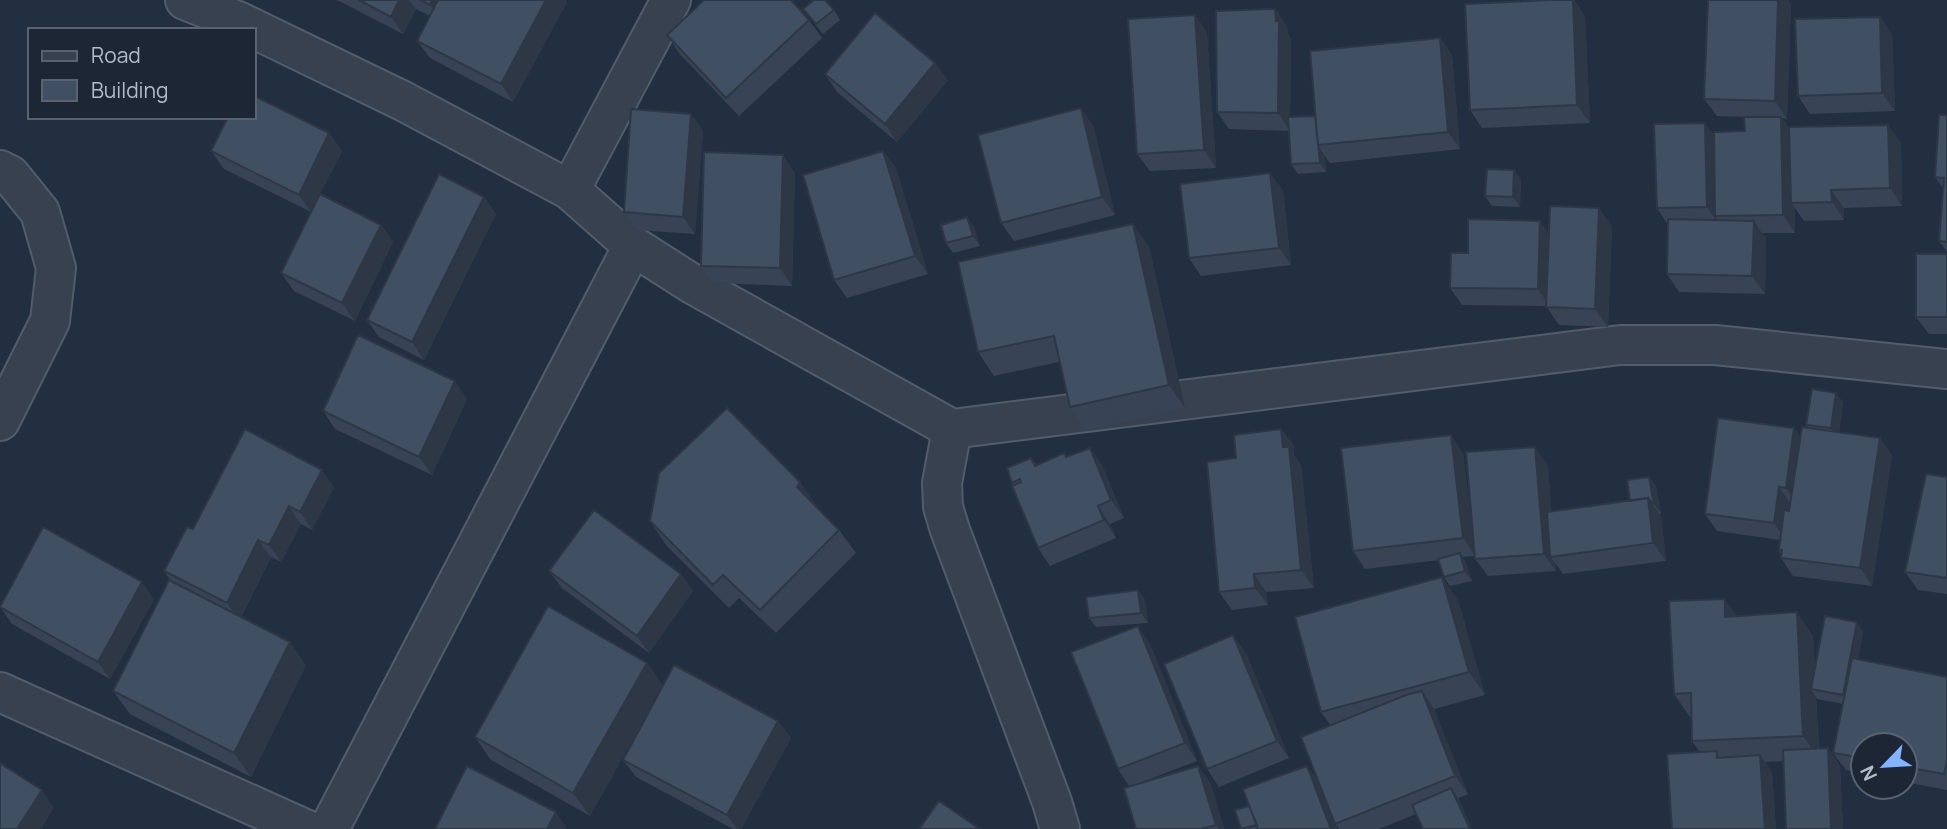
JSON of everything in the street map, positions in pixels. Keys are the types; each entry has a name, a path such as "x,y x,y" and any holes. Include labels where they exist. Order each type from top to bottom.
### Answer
{"street":[{"path":"185,0 252,28"},
{"path":"570,190 671,0"},
{"path":"256,30 403,101 570,190 633,246 694,285 952,429 1620,345 1715,345 1947,369"},
{"path":"0,170 10,176 40,212 57,268 50,321 0,421"},
{"path":"329,829 633,246"},
{"path":"952,429 942,483 943,507 1052,802 1059,829"},
{"path":"0,692 304,829"}],"building":[{"path":"359,0 399,0 391,17"},
{"path":"438,0 546,0 501,84 417,41"},
{"path":"704,0 791,0 809,20 726,98 667,35"},
{"path":"814,0 825,0 834,10 816,24 803,9"},
{"path":"1573,0 1577,105 1470,110 1465,4"},
{"path":"1708,0 1778,0 1775,101 1704,99"},
{"path":"1275,9 1276,21 1279,21 1278,113 1217,112 1216,11"},
{"path":"875,13 935,63 885,124 825,74"},
{"path":"1195,15 1204,150 1137,154 1128,19"},
{"path":"1880,17 1882,93 1798,96 1795,19"},
{"path":"1440,38 1448,132 1318,145 1310,51"},
{"path":"256,97 329,133 299,195 211,151 227,119 256,119"},
{"path":"1081,108 1102,197 1001,223 978,135"},
{"path":"631,109 691,114 683,217 624,212"},
{"path":"1939,115 1947,115 1947,242 1939,241 1944,178 1935,177"},
{"path":"1315,116 1320,163 1291,164 1288,117"},
{"path":"1744,117 1781,117 1783,215 1715,216 1714,132 1745,131"},
{"path":"1705,123 1707,207 1657,208 1654,124"},
{"path":"1888,125 1890,188 1831,190 1832,202 1791,203 1789,127"},
{"path":"883,151 915,256 834,280 803,175"},
{"path":"704,152 783,155 780,268 701,266"},
{"path":"1487,169 1514,170 1513,197 1485,196"},
{"path":"1270,173 1279,248 1189,258 1180,184"},
{"path":"439,174 484,197 412,342 367,320"},
{"path":"320,194 381,225 342,303 281,273"},
{"path":"1550,206 1599,208 1595,309 1546,307"},
{"path":"967,217 973,236 946,243 941,225"},
{"path":"1468,219 1540,221 1538,289 1450,288 1451,253 1468,253"},
{"path":"1668,219 1754,221 1752,276 1667,274"},
{"path":"1133,224 1169,385 1070,407 1054,336 978,352 958,262"},
{"path":"1916,254 1947,254 1947,317 1916,317"},
{"path":"358,335 455,381 419,457 323,411"},
{"path":"1812,389 1836,393 1831,428 1806,425"},
{"path":"727,408 800,482 797,487 839,530 760,610 723,575 713,585 650,521 659,473"},
{"path":"1718,418 1794,428 1786,488 1779,487 1774,523 1705,514"},
{"path":"1802,427 1880,438 1860,568 1781,558 1782,550 1779,550 1784,510 1789,511"},
{"path":"245,429 322,470 300,512 289,506 269,545 258,540 227,603 164,571 187,527 193,529"},
{"path":"1281,429 1283,447 1289,447 1301,570 1254,574 1255,588 1219,592 1207,462 1236,458 1234,435"},
{"path":"1451,435 1463,538 1353,551 1341,448"},
{"path":"1535,447 1544,554 1475,559 1466,452"},
{"path":"1090,448 1111,500 1098,506 1104,520 1038,548 1012,486 1021,482 1020,479 1012,483 1007,468 1031,458 1035,466 1064,453 1066,457"},
{"path":"1926,474 1947,477 1947,578 1905,572"},
{"path":"1649,477 1654,504 1648,498 1630,501 1627,480"},
{"path":"1648,498 1653,543 1550,557 1547,512"},
{"path":"594,510 681,574 637,636 549,571"},
{"path":"43,527 142,582 98,662 0,607"},
{"path":"1460,553 1465,571 1444,577 1438,559"},
{"path":"1442,577 1469,672 1321,712 1295,617"},
{"path":"169,580 290,642 234,753 113,691"},
{"path":"1138,590 1141,613 1089,618 1086,597"},
{"path":"1725,599 1725,617 1797,612 1803,736 1692,741 1691,693 1674,694 1669,601"},
{"path":"548,606 647,663 573,793 475,737"},
{"path":"1825,616 1857,622 1843,695 1811,689"},
{"path":"1138,626 1185,743 1118,769 1071,652"},
{"path":"1233,635 1277,741 1207,769 1164,664"},
{"path":"1852,658 1947,677 1947,761 1944,774 1919,770 1919,731 1849,731 1849,756 1833,753"},
{"path":"674,665 778,721 727,815 623,760"},
{"path":"1422,691 1455,776 1335,824 1301,737"},
{"path":"1828,748 1831,829 1786,829 1783,750"},
{"path":"1717,751 1717,758 1760,755 1765,829 1672,829 1667,754"},
{"path":"0,763 42,790 17,829 0,829"},
{"path":"467,766 556,812 547,829 435,829"},
{"path":"1198,766 1216,825 1201,829 1136,829 1124,788"},
{"path":"1307,766 1331,829 1258,829 1243,789"},
{"path":"1451,788 1470,829 1423,829 1412,805"},
{"path":"939,801 980,829 919,829"},
{"path":"1249,806 1257,825 1241,829 1235,810"}]}
